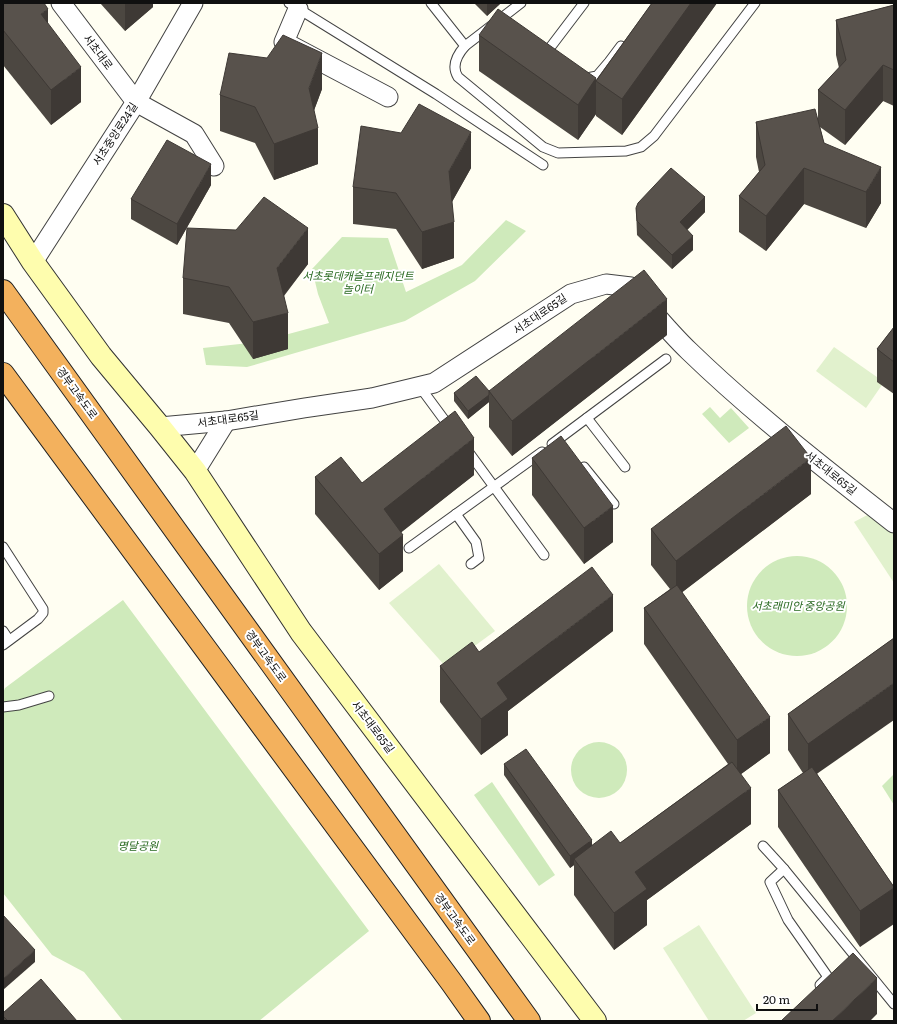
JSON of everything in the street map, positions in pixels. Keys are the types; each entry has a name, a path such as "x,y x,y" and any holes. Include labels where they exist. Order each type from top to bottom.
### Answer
{"highway":[{"name":"경부고속도로","path":"3,291 529,1021"},
{"path":"3,374 479,1021"}],"street":[{"name":"서초대로","path":"61,3 136,102"},
{"name":"서초중앙로24길","path":"33,262 136,102 192,3"},
{"path":"294,6 284,42 388,97"},
{"path":"136,102 194,134 214,166"},
{"name":"서초대로65길","path":"3,215 33,262 101,356 195,471 302,632 595,1021"},
{"name":"서초대로65길","path":"160,427 226,421 372,398 434,383 571,294 606,284 631,288 687,349 730,389 824,468 894,523"},
{"path":"195,471 226,421"}],"lane":[{"path":"431,3 465,46"},
{"path":"521,3 500,23 465,46 459,52 456,61 456,74 543,147 558,153 626,151 641,147 654,136 755,3"},
{"path":"546,53 584,3"},
{"path":"294,6 436,94 543,165"},
{"path":"573,69 586,78 596,76 609,62 626,39"},
{"path":"410,548 456,514 562,441 587,418 666,359"},
{"path":"420,387 544,555"},
{"path":"587,418 625,467"},
{"path":"579,462 614,504"},
{"path":"456,514 476,542 479,558 471,564"},
{"path":"3,547 43,609 43,612 38,619 6,642 3,631"},
{"path":"3,706 19,705 49,696"},
{"path":"763,846 784,869 894,1004"},
{"path":"784,869 770,882 788,920 828,977 810,993"}],"green space":[{"name":"서초롯데캐슬프레지던트 놀이터","path":"506,220 526,231 475,281 405,321 247,367 206,365 203,348 259,342 329,323 318,294 312,269 342,237 388,238 406,292 462,265"},
{"path":"834,347 884,382 866,408 816,371"},
{"path":"710,407 720,418 731,408 749,428 729,443 702,414"},
{"path":"871,513 894,530 894,583 854,522"},
{"name":"서초래미안 중앙공원","path":"797,556 816,560 832,571 843,587 847,606 843,625 832,641 816,652 797,656 778,652 762,641 751,625 747,606 751,587 762,571 778,560"},
{"path":"439,564 495,631 446,667 389,603"},
{"name":"명달공원","path":"123,600 369,931 259,1021 123,1021 84,972 52,955 3,893 3,693 5,688"},
{"path":"599,742 614,747 622,755 627,770 622,785 614,793 599,798 584,793 576,785 571,770 576,755 584,747"},
{"path":"894,774 894,805 882,786"},
{"path":"492,782 555,875 539,886 474,795"},
{"path":"699,925 756,1013 743,1021 709,1021 663,948"}],"building":[{"path":"3,3 44,3 48,9 41,14 81,67 51,90 3,30"},
{"path":"652,3 691,3 622,99 596,81"},
{"path":"894,5 894,70 883,65 845,110 818,90 846,60 836,20"},
{"path":"498,9 596,78 578,105 479,35"},
{"path":"283,35 322,53 309,88 318,128 274,144 255,107 220,95 229,53 267,58"},
{"path":"419,104 471,132 449,171 454,222 422,232 396,193 353,187 361,126 401,133"},
{"path":"815,109 824,143 881,167 866,192 804,168 766,216 739,196 765,165 756,122"},
{"path":"167,140 211,164 177,224 131,199"},
{"path":"671,168 705,197 680,222 693,236 672,255 637,221 636,208 638,203"},
{"path":"264,197 308,228 277,268 288,313 253,322 229,287 183,278 187,228 236,230"},
{"path":"644,270 667,299 512,421 489,391"},
{"path":"894,327 894,362 877,349"},
{"path":"476,376 489,391 489,395 468,411 454,393"},
{"path":"455,411 474,438 384,509 403,535 379,554 315,477 341,457 362,483"},
{"path":"786,426 811,458 676,561 651,529"},
{"path":"561,436 613,506 584,528 532,458"},
{"path":"592,567 613,595 497,683 508,699 481,719 440,666 472,642 479,652"},
{"path":"677,585 770,717 737,740 644,608"},
{"path":"894,638 894,683 808,744 788,714"},
{"path":"526,749 592,840 570,856 504,764"},
{"path":"732,762 751,788 635,872 647,889 614,913 574,859 611,831 620,843"},
{"path":"812,767 894,887 860,911 778,790"},
{"path":"3,915 35,950 3,979"},
{"path":"853,953 877,978 832,1021 781,1021"},
{"path":"41,979 77,1021 8,1021 3,1016 3,1013"}]}
